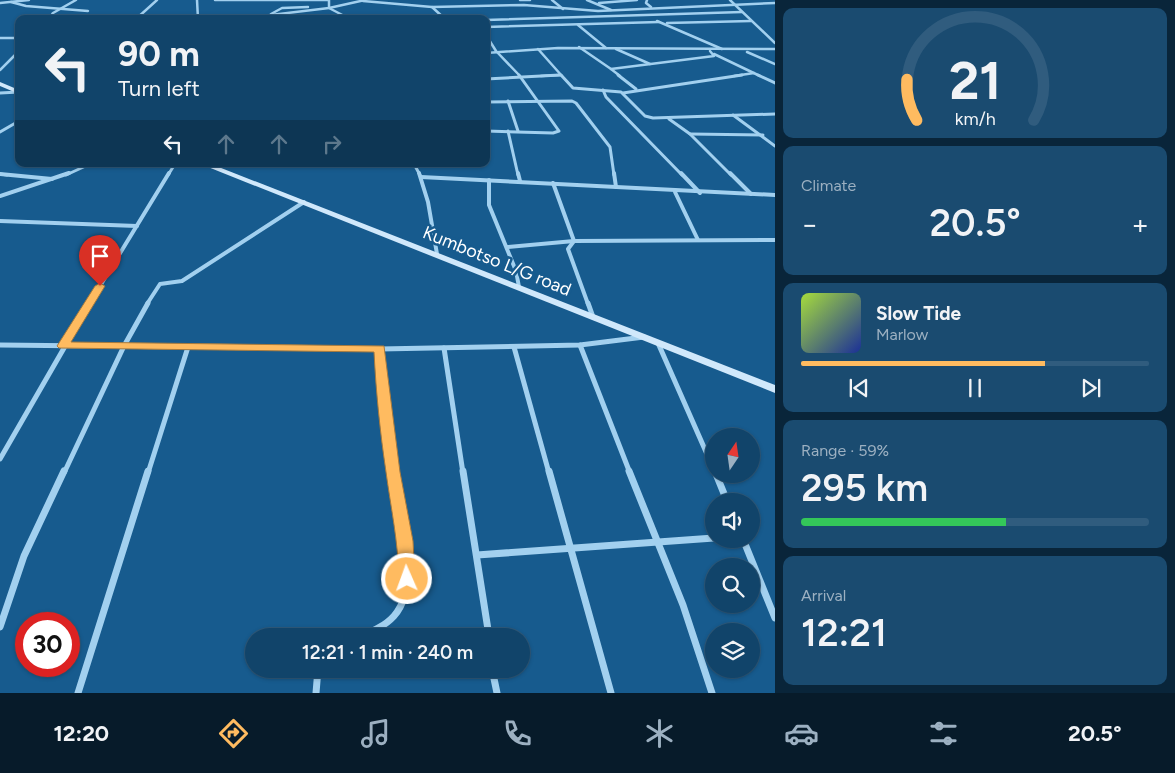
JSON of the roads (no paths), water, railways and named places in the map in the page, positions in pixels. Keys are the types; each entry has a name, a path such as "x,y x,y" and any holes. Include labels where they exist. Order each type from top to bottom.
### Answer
{"main road":[{"path":"0,85 15,91"},
{"name":"Kumbotso L/G road","path":"213,167 775,389"}],"street":[{"path":"1,4 29,0"},
{"path":"53,15 60,8 76,0"},
{"path":"140,15 157,0"},
{"path":"197,0 198,15"},
{"path":"215,0 329,0 329,8"},
{"path":"310,0 313,8"},
{"path":"267,15 282,8 329,8 368,0"},
{"path":"520,0 530,0"},
{"path":"520,0 524,5"},
{"path":"552,0 563,9"},
{"path":"587,0 599,3 611,10"},
{"path":"599,3 637,0"},
{"path":"648,0 646,3 652,8"},
{"path":"730,0 775,43"},
{"path":"363,1 432,7 524,5 563,9 611,10 775,3"},
{"path":"11,2 26,6 88,10"},
{"path":"432,7 440,15"},
{"path":"271,15 313,8"},
{"path":"329,8 342,15"},
{"path":"630,9 725,50"},
{"path":"490,20 742,12"},
{"path":"664,24 751,21"},
{"path":"490,27 659,22"},
{"path":"578,24 606,48"},
{"path":"0,38 15,38"},
{"path":"490,131 553,133 559,131 521,77 496,51 491,43"},
{"path":"578,47 636,89"},
{"path":"490,52 578,47 744,51 775,49"},
{"path":"614,48 650,64"},
{"path":"538,49 573,88 623,93 636,89 695,84 754,73"},
{"path":"710,50 714,54 775,83"},
{"path":"744,51 775,64"},
{"path":"611,70 707,58 714,54"},
{"path":"0,70 15,55"},
{"path":"490,79 560,75"},
{"path":"603,90 606,97 701,193"},
{"path":"0,93 15,92"},
{"path":"623,93 645,116 668,119 775,114"},
{"path":"490,102 572,100 610,148 616,187"},
{"path":"508,101 518,131"},
{"path":"733,115 763,135 775,146"},
{"path":"668,119 690,134 751,195"},
{"path":"0,132 15,123"},
{"path":"508,130 520,181"},
{"path":"690,134 763,135"},
{"path":"0,196 56,179 83,167"},
{"path":"0,459 63,346 173,167"},
{"path":"416,167 421,177 428,202 437,254"},
{"path":"0,174 56,179"},
{"path":"421,177 520,181 675,192 775,195"},
{"path":"489,180 489,205 516,271 519,287"},
{"path":"553,183 574,241"},
{"path":"675,192 698,240"},
{"path":"0,627 24,556 124,346 155,289 160,284 182,282 304,202"},
{"path":"0,221 138,226"},
{"path":"507,247 574,241 775,240"},
{"path":"574,241 568,249 593,317"},
{"path":"0,345 380,349 580,345 645,337"},
{"path":"658,342 705,449"},
{"path":"580,345 600,400 658,541 712,693"},
{"path":"78,693 188,347"},
{"path":"514,347 611,693"},
{"path":"444,348 488,628"},
{"path":"379,628 393,617 401,604 407,579 406,541 393,472 383,396 380,349"},
{"path":"476,555 705,538"},
{"path":"747,548 775,618"},
{"path":"316,693 317,678"},
{"path":"494,678 497,693"}]}
